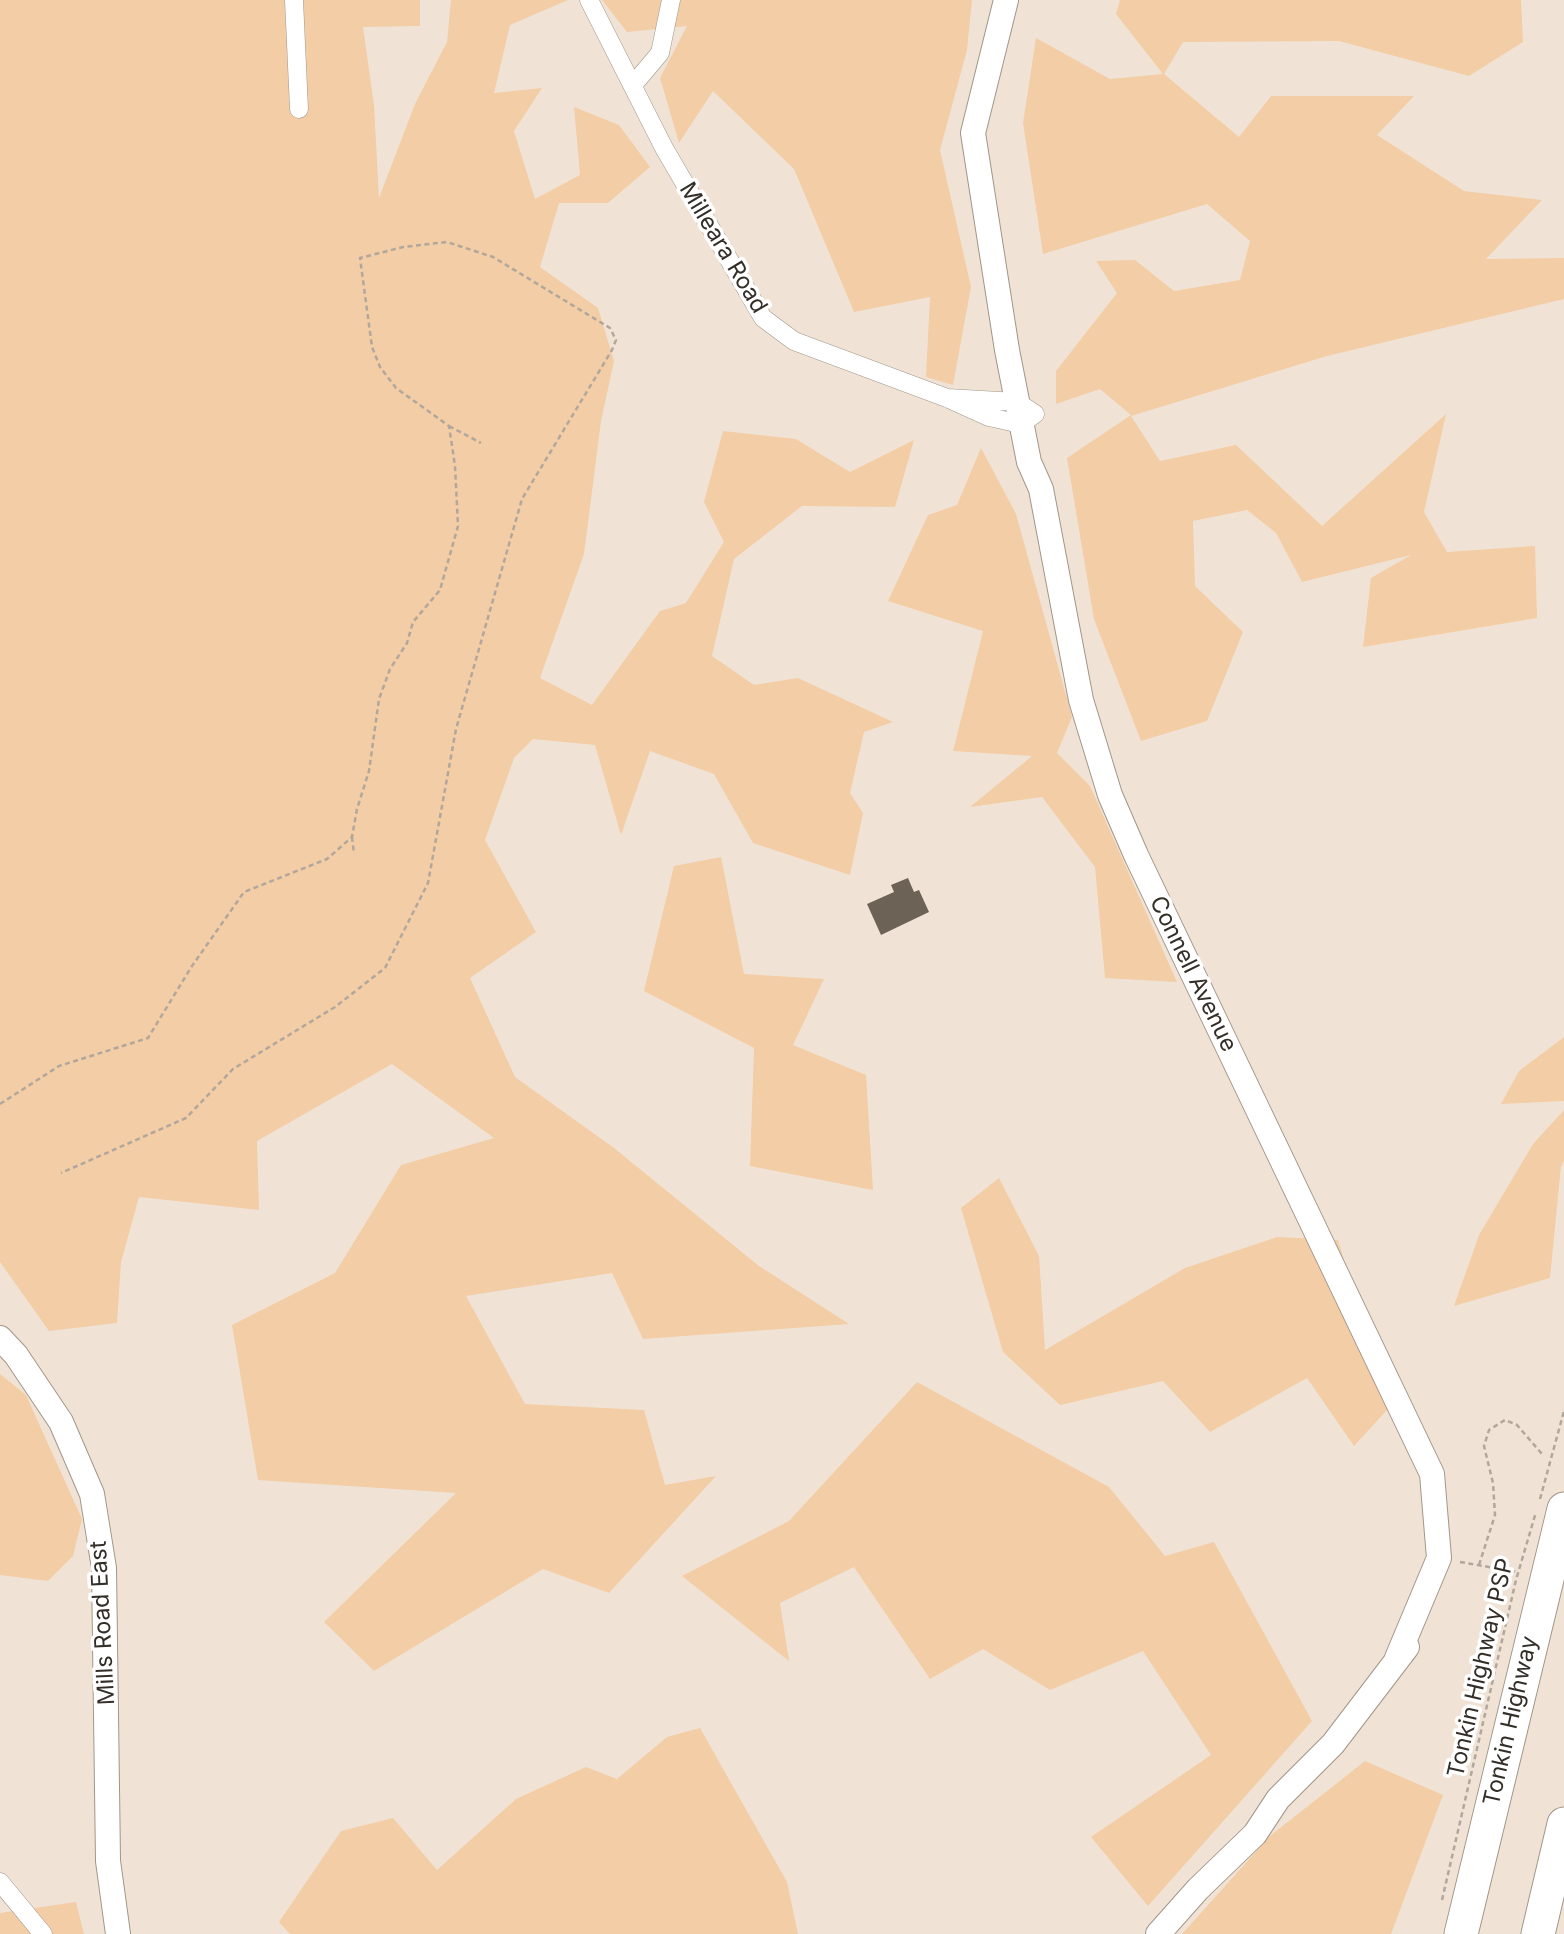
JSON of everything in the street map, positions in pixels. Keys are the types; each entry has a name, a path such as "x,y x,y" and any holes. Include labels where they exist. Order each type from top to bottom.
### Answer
{"highway":[{"name":"Tonkin Highway","path":"1461,1934 1564,1509"},
{"path":"1538,1934 1564,1824"}],"street":[{"path":"294,0 299,109"},
{"name":"Milleara Road","path":"589,0 664,148 764,318 794,341 947,398 989,417 1024,413"},
{"path":"633,85 660,53 671,0"},
{"name":"Connell Avenue","path":"1006,0 973,133 992,262 1001,302 1021,351 1024,413 1045,459 1041,489 1081,700 1110,795 1432,1474 1435,1569"},
{"name":"Mills Road East","path":"0,1338 16,1355 61,1422 92,1494 104,1568 108,1861 118,1934"},
{"path":"1158,1934 1198,1889 1237,1836 1333,1744 1376,1691 1397,1658 1406,1630 1435,1569"},
{"path":"0,1882 43,1934"}],"path":[{"path":"61,1173 186,1118 233,1069 335,1007 385,968 428,883 456,729 522,499 616,340 610,328 480,252 447,242 360,258 372,347 385,376 424,411 481,443"},
{"path":"354,854 352,838 357,809 369,771 379,699 390,669 407,643 414,622 440,590 456,537 458,507 449,426"},
{"path":"0,1104 59,1066 148,1038 192,966 244,892 327,859 352,838"},
{"name":"Tonkin Highway PSP","path":"1440,1907 1518,1572 1564,1411"},
{"path":"1479,1565 1495,1515 1493,1483 1484,1446 1489,1430 1505,1420 1517,1425 1542,1454"},
{"path":"1435,1569 1479,1565 1518,1572"}],"shaded area":[{"path":"0,0 420,0 420,26 363,27 374,105 379,198 415,104 447,42 451,0 568,0 510,25 494,93 542,88 514,131 535,199 580,175 574,107 619,125 650,167 608,203 559,203 540,267 598,308 614,361 601,421 584,554 540,678 592,705 660,611 686,603 724,542 704,502 723,431 796,439 850,472 914,440 895,507 802,506 734,559 712,656 754,685 798,678 893,722 864,732 850,793 863,813 850,875 753,843 714,774 650,751 621,835 595,745 533,739 514,758 485,840 536,932 470,978 515,1077 614,1148 759,1266 849,1324 643,1339 612,1273 466,1296 525,1404 644,1410 665,1485 716,1476 609,1593 543,1569 374,1671 324,1622 456,1493 258,1480 232,1325 335,1273 401,1165 494,1138 392,1064 257,1141 259,1210 139,1197 121,1262 117,1323 49,1331 0,1262"},
{"path":"602,0 972,0 967,50 940,150 971,287 953,385 926,377 930,297 854,312 794,169 713,91 679,143 660,78 687,26 627,32"},
{"path":"1120,0 1521,0 1523,42 1469,76 1339,41 1183,42 1164,74 1239,137 1271,96 1414,96 1377,135 1464,191 1542,200 1486,259 1564,258 1564,299 1327,356 1131,416 1160,461 1236,445 1322,526 1446,414 1424,512 1447,552 1535,546 1537,618 1363,647 1371,578 1411,555 1302,582 1276,533 1247,510 1193,521 1195,586 1243,632 1207,721 1141,741 1094,619 1067,458 1131,415 1100,389 1056,404 1056,371 1117,293 1096,261 1135,260 1174,291 1240,280 1250,241 1207,204 1043,254 1023,123 1036,38 1110,79 1163,74 1116,14"},
{"path":"981,448 1016,514 1072,717 1057,753 1090,786 1177,982 1105,978 1095,867 1042,797 970,807 1032,756 953,751 983,631 888,601 928,515 957,505"},
{"path":"721,857 744,974 824,979 793,1045 866,1075 873,1190 750,1166 754,1048 644,991 674,866"},
{"path":"1564,1037 1564,1101 1501,1104 1519,1071"},
{"path":"1564,1110 1564,1161 1561,1166 1550,1278 1454,1306 1479,1235 1533,1144"},
{"path":"999,1178 1039,1256 1045,1350 1185,1268 1277,1237 1338,1240 1388,1409 1354,1446 1307,1378 1210,1432 1163,1381 1060,1405 1003,1352 961,1208"},
{"path":"0,1374 26,1395 82,1519 73,1556 48,1581 0,1575"},
{"path":"917,1382 1109,1487 1165,1556 1214,1542 1312,1721 1148,1906 1091,1837 1211,1755 1143,1651 1050,1690 983,1649 930,1679 854,1567 780,1603 789,1661 682,1576 789,1521"},
{"path":"700,1728 787,1882 798,1934 290,1934 279,1922 341,1831 393,1818 437,1870 516,1799 586,1767 617,1779 667,1737"},
{"path":"1365,1761 1443,1795 1391,1934 1182,1934 1270,1836"},
{"path":"76,1902 84,1934 0,1934 0,1913"}],"building":[{"path":"908,878 914,892 919,890 929,912 881,935 867,904 894,892 891,885"}]}
